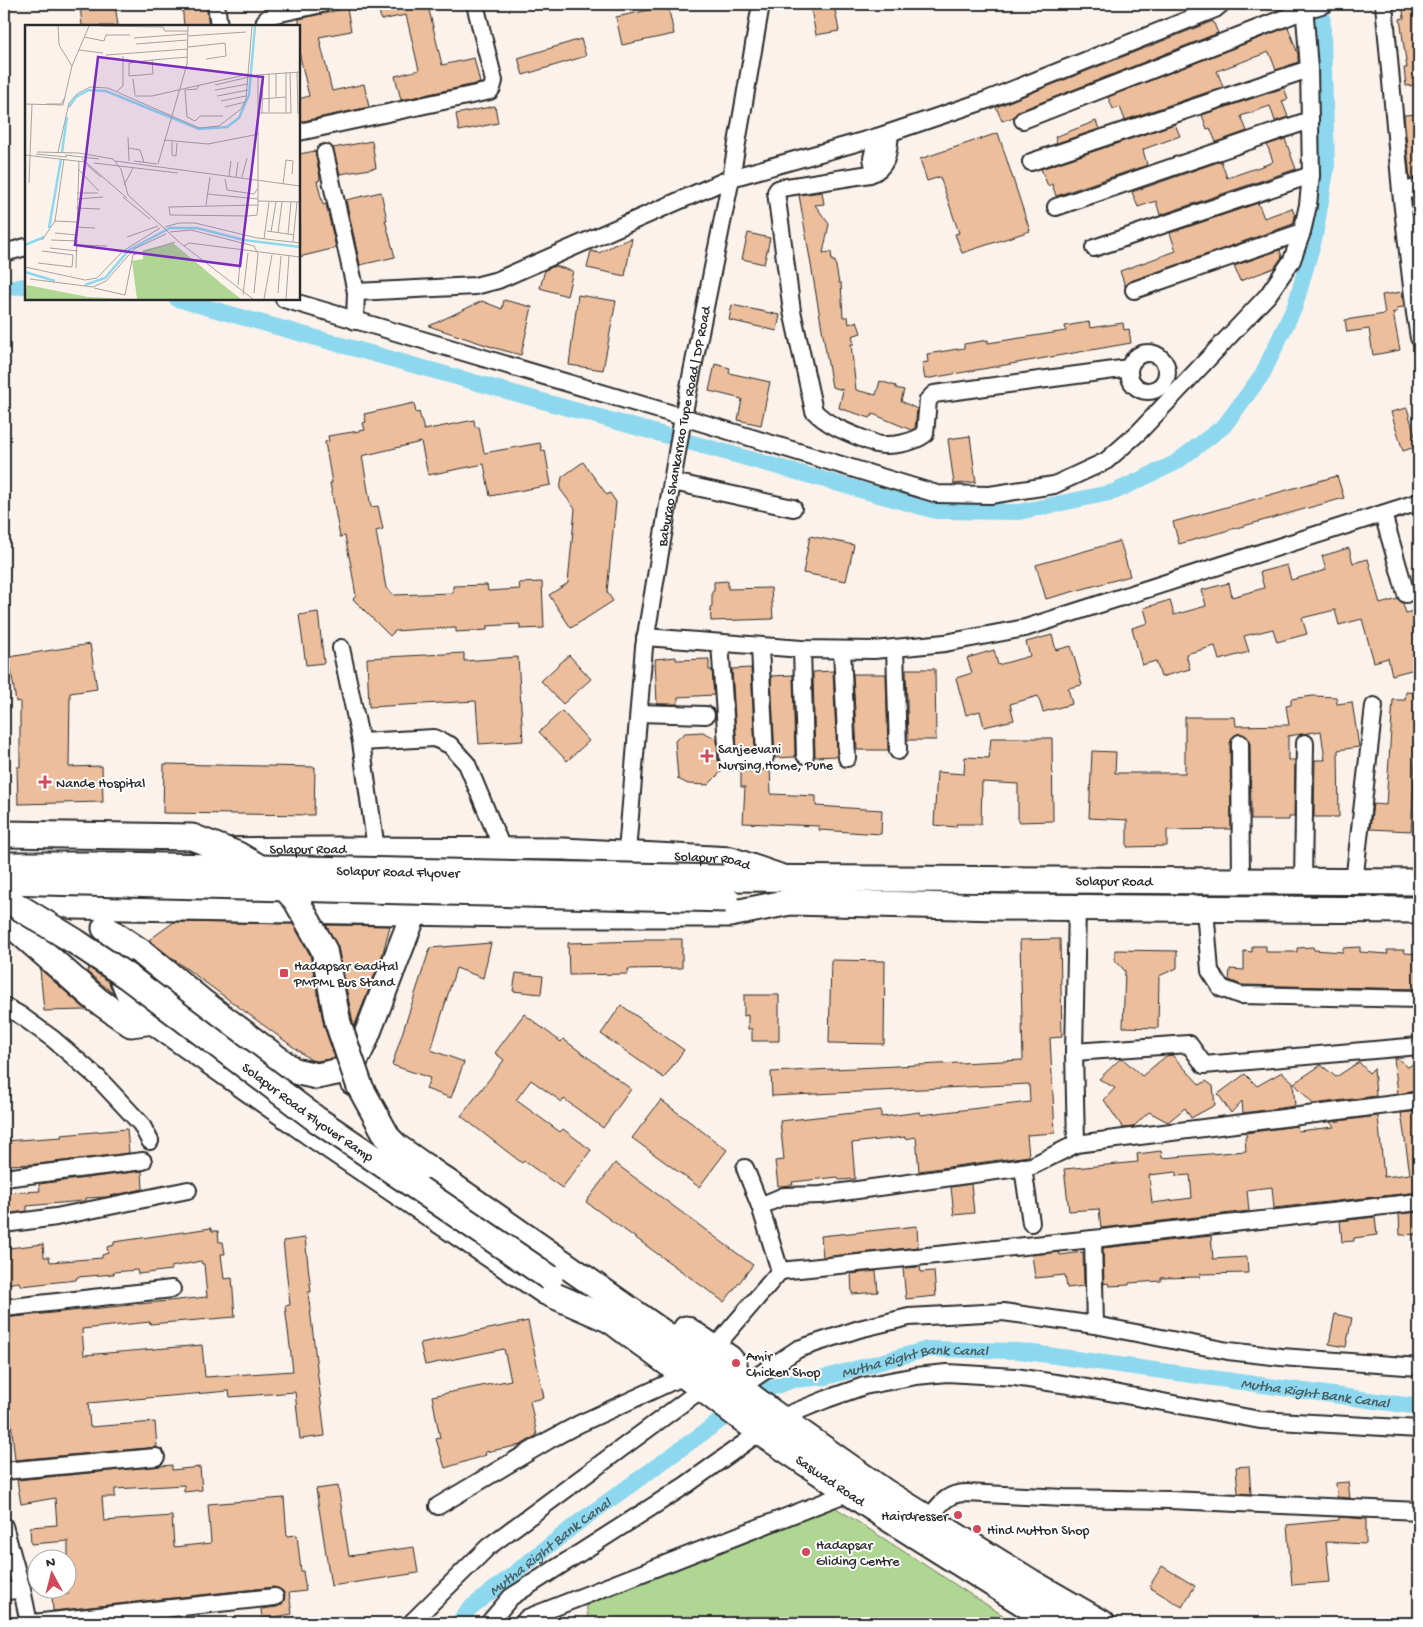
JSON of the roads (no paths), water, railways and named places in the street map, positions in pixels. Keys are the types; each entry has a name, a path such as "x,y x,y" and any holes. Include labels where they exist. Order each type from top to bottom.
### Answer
{"highway":[{"path":"4,834 192,837 238,855 274,876 296,900 324,950 338,1023 360,1087 388,1138 397,1147 719,1380"},
{"path":"76,848 73,906 144,954 201,1001 294,1071 317,1076 351,1069"},
{"name":"Solapur Road Flyover","path":"4,865 117,865 725,889"},
{"name":"Solapur Road Flyover","path":"4,881 791,890"},
{"name":"Solapur Road","path":"73,906 414,913 730,914 791,890 1241,882 1419,882"},
{"name":"Solapur Road","path":"791,890 1077,908 1419,910"},
{"name":"Solapur Road Flyover Ramp","path":"4,898 121,972 316,1119 615,1322"},
{"path":"414,913 364,1042 351,1069 354,1090 369,1114 392,1134 449,1170 568,1254 719,1380"},
{"path":"4,918 97,1000 131,1024 153,1021"},
{"path":"113,933 118,964 130,996 153,1021 314,1135 546,1292 615,1322"},
{"name":"Saswad Road","path":"615,1322 719,1380 850,1492 1055,1623"},
{"name":"Saswad Road","path":"767,1423 1102,1623"}],"main road":[{"name":"Solapur Road","path":"4,847 502,848 627,852 731,858 791,890"},
{"path":"4,905 73,906"}],"street":[{"path":"216,4 219,25"},
{"path":"264,25 265,21 271,15 322,4"},
{"path":"300,132 490,91 494,81 475,4"},
{"name":"Baburao Shankarrao Tupe Road | DP Road","path":"627,852 645,638 683,422 731,178 761,4"},
{"path":"356,292 475,286 498,280 731,178 883,135 987,100 1215,9 1221,4"},
{"path":"1384,4 1401,191 1419,338"},
{"path":"287,300 683,422 937,494 990,495 1054,485 1106,461 1139,432 1268,295 1292,260 1302,232 1308,205 1311,176 1309,69 1311,6 1023,120"},
{"path":"1031,162 1309,69"},
{"path":"1056,208 1310,120"},
{"path":"883,135 872,158 875,172 778,188 776,192 792,311 814,411 828,423 876,444 884,446 893,445 925,434 927,429 928,400 934,394 1129,368"},
{"path":"325,153 356,292 355,321"},
{"path":"1094,248 1311,176"},
{"path":"1401,191 1419,188"},
{"path":"1134,290 1302,232"},
{"path":"4,253 25,247"},
{"path":"673,482 793,508"},
{"path":"645,638 802,649 874,650 945,642 1025,628 1419,502"},
{"path":"1382,514 1406,594"},
{"path":"720,643 728,759 730,761 760,761 765,758 760,646"},
{"path":"341,648 361,742 376,849"},
{"path":"895,648 898,750"},
{"path":"802,649 805,755"},
{"path":"842,650 847,758"},
{"path":"1354,882 1374,706"},
{"path":"639,713 706,715"},
{"path":"361,742 434,738 450,745 466,764 502,848"},
{"path":"1240,743 1241,882"},
{"path":"1303,882 1305,743"},
{"path":"1076,1144 1074,1052 1077,908"},
{"path":"1205,909 1210,971 1220,988 1240,995 1419,999"},
{"path":"4,1006 20,1015 84,1066 141,1124 150,1142"},
{"path":"1074,1052 1188,1044 1204,1065 1419,1046"},
{"path":"760,1206 784,1196 821,1195 1032,1166 1076,1144 1419,1101"},
{"path":"4,1178 143,1162"},
{"path":"1023,1167 1031,1224"},
{"path":"411,1623 488,1547 719,1380 780,1271 746,1168"},
{"path":"4,1224 56,1218 188,1190"},
{"path":"780,1271 1093,1240 1419,1202"},
{"path":"1093,1240 1095,1325"},
{"path":"4,1308 172,1289"},
{"path":"438,1506 579,1424 719,1380 798,1349 859,1329 909,1317 1003,1312 1095,1325 1228,1351 1281,1357 1419,1367"},
{"path":"489,1623 511,1597 686,1485 767,1423 864,1386 916,1376 947,1373 1015,1377 1082,1386 1260,1420 1419,1429"},
{"path":"4,1470 156,1457"},
{"path":"511,1597 525,1621 850,1492"},
{"path":"928,1519 946,1498 956,1493 966,1492 1064,1498 1170,1500 1419,1511"},
{"path":"5,1533 22,1590 29,1623"},
{"path":"4,1591 22,1590"},
{"path":"33,1623 275,1598"}],"waterway":[{"path":"181,300 936,511 1019,512 1114,492 1175,463 1224,426 1262,375 1295,306 1315,236 1327,165 1322,4"},
{"path":"4,288 25,286"},
{"name":"Mutha Right Bank Canal","path":"458,1623 469,1609 579,1522 760,1392 793,1380 826,1377 928,1349 1019,1351 1419,1407"}],"place":[{"name":"Sanjeevani Nursing Home, Pune","path":"707,756"},
{"name":"Nande Hospital","path":"45,782"},
{"name":"Hadapsar Gadital PMPML Bus Stand","path":"284,973"},
{"name":"Amir Chicken Shop","path":"736,1363"},
{"name":"Hairdresser","path":"958,1515"},
{"name":"Hind Mutton Shop","path":"977,1529"},
{"name":"Hadapsar Gliding Centre","path":"806,1552"}]}
